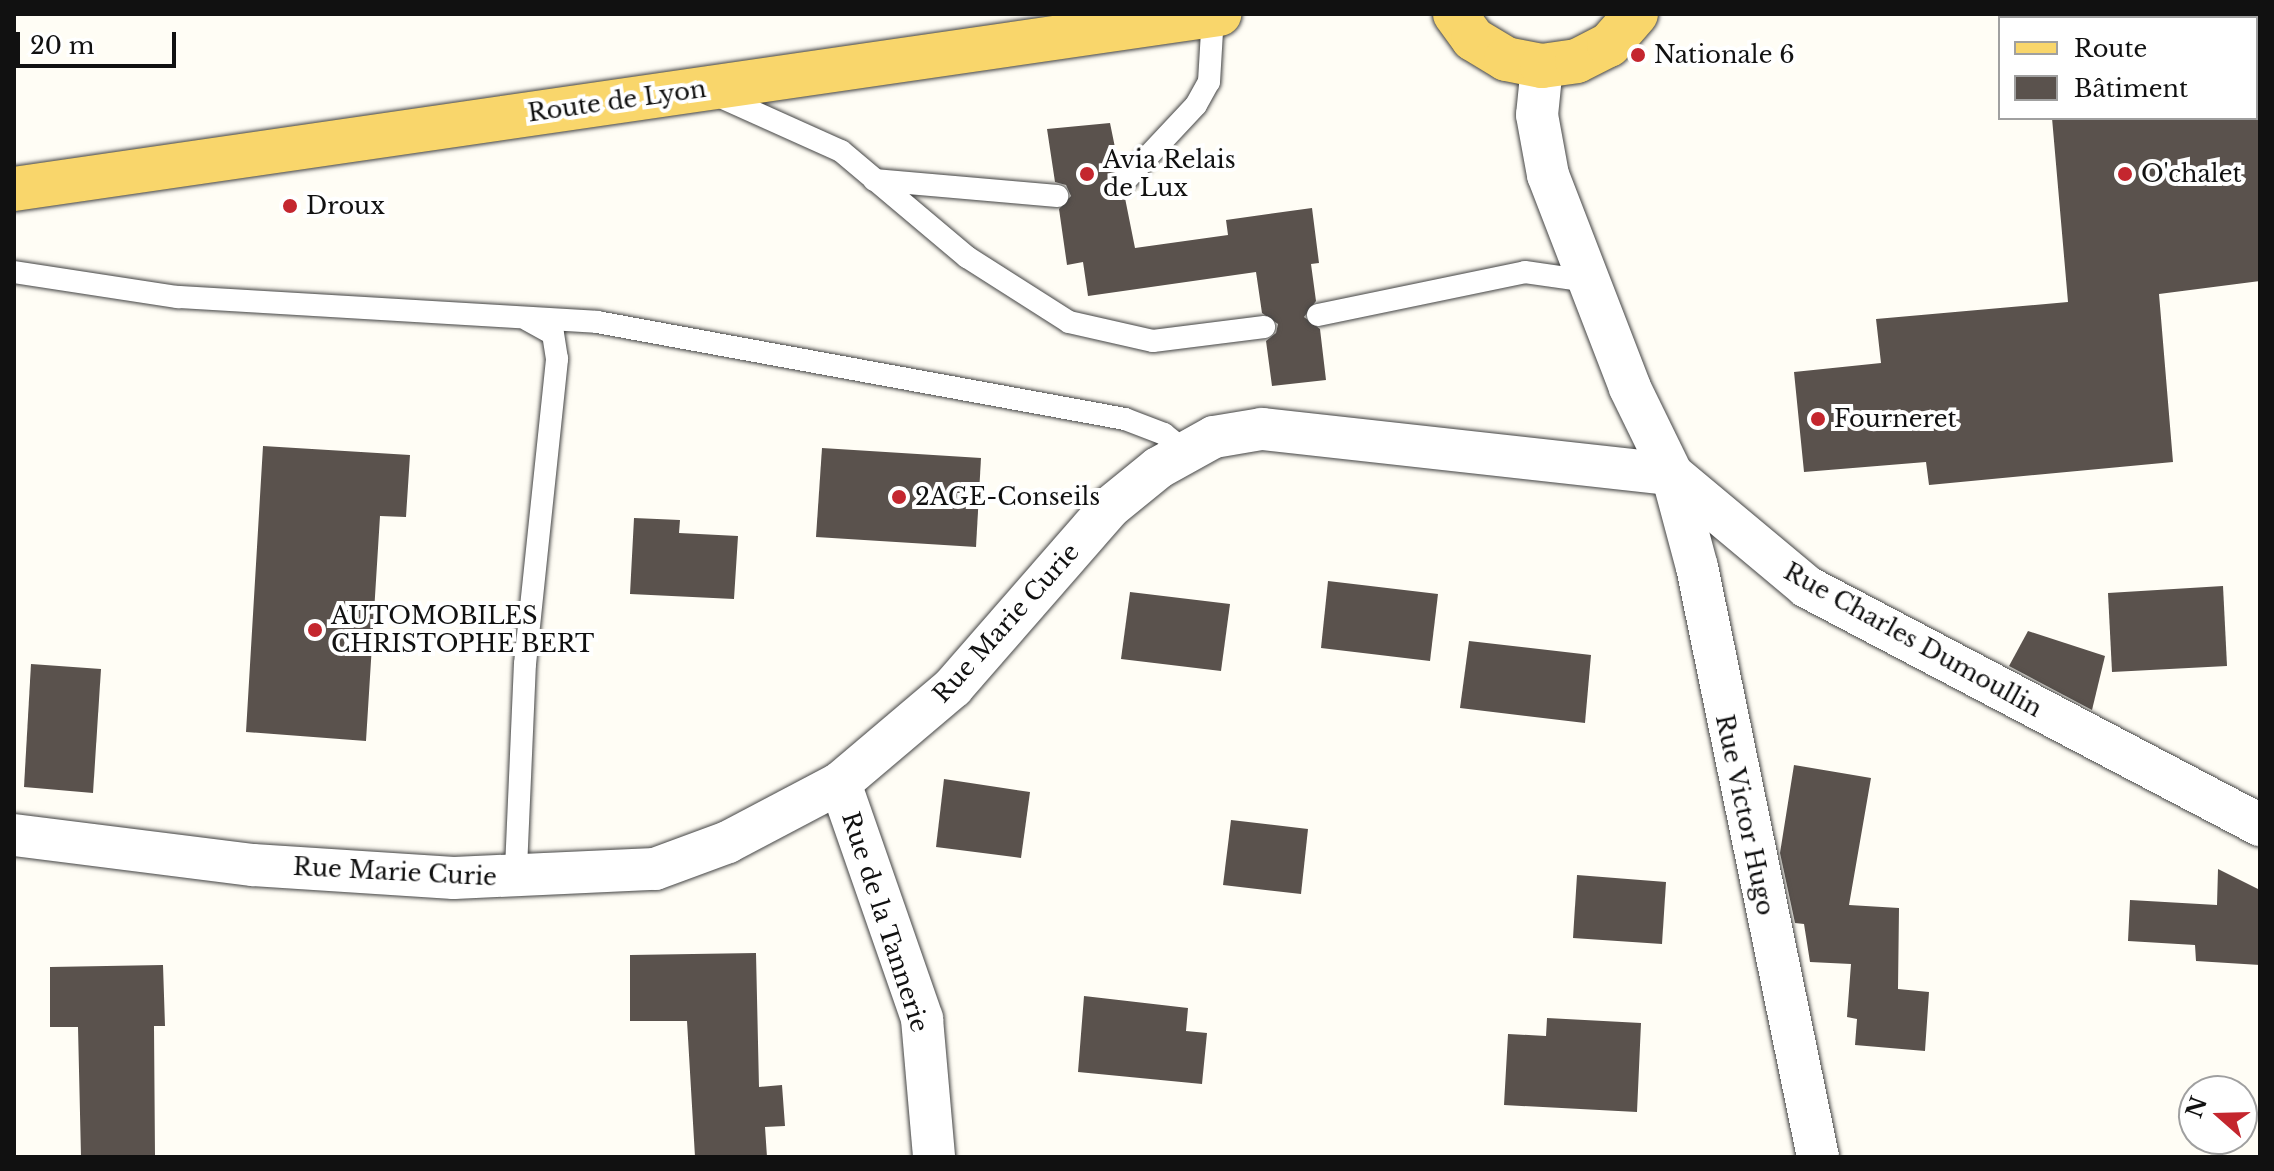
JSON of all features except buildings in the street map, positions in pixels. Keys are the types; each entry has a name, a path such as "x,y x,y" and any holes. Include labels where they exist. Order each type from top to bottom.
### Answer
{"main road":[{"name":"Route de Lyon","path":"14,189 1219,14"},
{"path":"1455,14 1473,39 1506,59 1542,66 1577,61 1609,45 1636,14"}],"street":[{"name":"Rue Charles Dumoullin","path":"1542,66 1537,115 1548,175 1588,281 1672,474 1807,587 2260,825"},
{"name":"Rue Marie Curie","path":"14,835 253,865 510,877 655,869 728,842 840,783 953,687 1109,508 1186,452 1214,437 1262,429 1672,474"},
{"name":"Rue Victor Hugo","path":"1672,474 1697,567 1818,1157"},
{"name":"Rue de la Tannerie","path":"840,783 922,1019 934,1157"}],"lane":[{"path":"1122,184 1196,105 1209,82 1213,15"},
{"path":"702,89 841,151 967,257 1069,322 1153,341 1264,327"},
{"path":"874,180 1057,196"},
{"path":"14,272 178,297 597,322 1125,419 1164,434 1186,452"},
{"path":"1318,315 1525,272 1588,281"},
{"path":"510,877 516,869 525,664 557,359 553,334 523,318"}],"place":[{"name":"Nationale 6","path":"1638,55"},
{"name":"Avia Relais de Lux","path":"1087,174"},
{"name":"O'chalet","path":"2125,174"},
{"name":"Droux","path":"290,206"},
{"name":"Fourneret","path":"1818,419"},
{"name":"2AGE-Conseils","path":"899,497"},
{"name":"AUTOMOBILES CHRISTOPHE BERT","path":"315,630"}]}
